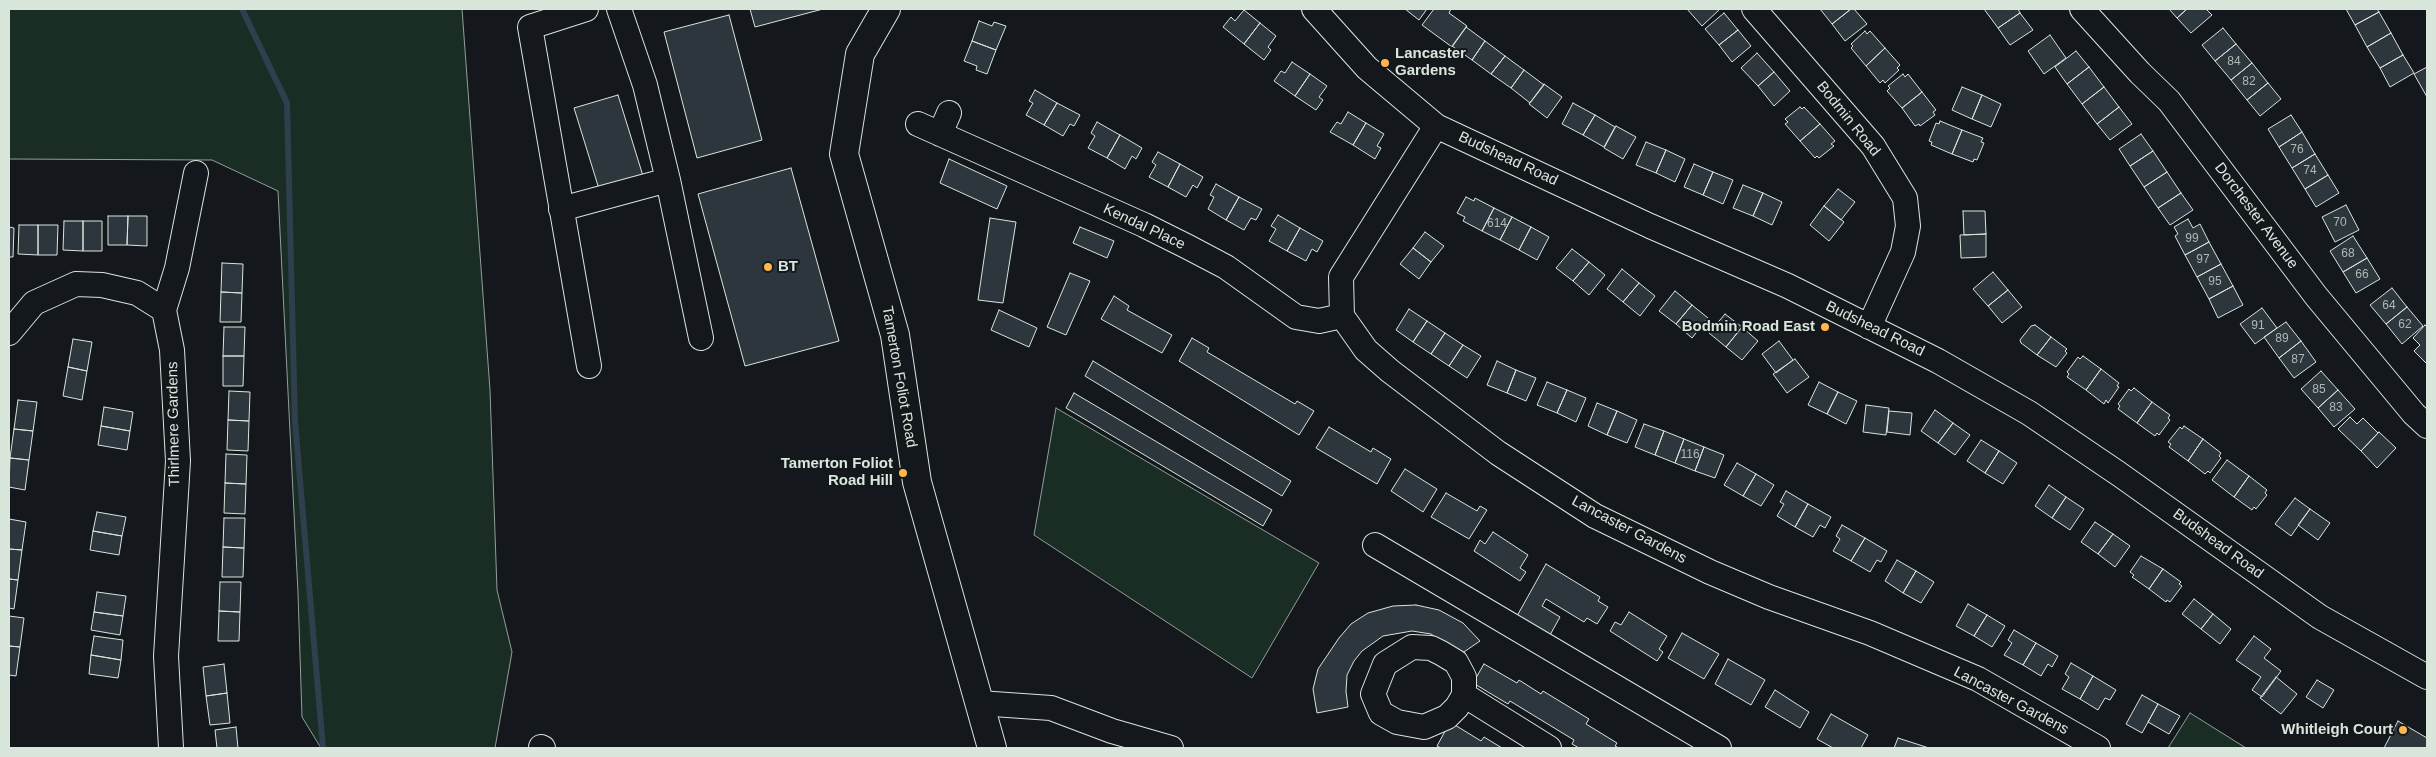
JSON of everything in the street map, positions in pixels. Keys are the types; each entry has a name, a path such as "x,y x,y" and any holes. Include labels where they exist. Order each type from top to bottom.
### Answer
{"main road":[{"name":"Tamerton Foliot Road","path":"886,9 860,54 844,154 894,335 917,482 992,748"}],"street":[{"path":"586,9 530,27 589,366"},
{"path":"619,9 645,85 668,180 701,338"},
{"name":"Budshead Road","path":"1314,9 1367,68 1436,126 1642,222 1788,286 1938,361 2030,413 2119,474 2320,618 2427,677"},
{"name":"Bodmin Road","path":"1754,9 1873,146 1905,198 1908,226 1904,252 1869,327"},
{"name":"Dorchester Avenue","path":"2082,9 2140,73 2169,101 2316,296 2414,414 2427,426"},
{"name":"Kendal Place","path":"918,124 944,123 1188,247 1226,267 1296,317 1319,321 1342,316"},
{"path":"1342,316 1341,277 1436,126"},
{"path":"9,333 34,303 76,284 102,285 137,293 164,310 177,268 196,173"},
{"path":"562,209 668,180"},
{"name":"Thirlmere Gardens","path":"164,310 172,350 178,461 166,656 171,748"},
{"name":"Lancaster Gardens","path":"1342,316 1366,350 1390,371 1498,453 1595,516 1710,572 1770,597 1870,634 1978,679 2098,748"},
{"path":"1375,546 1719,748"},
{"path":"1464,696 1549,748"},
{"path":"979,703 1051,708 1112,731 1171,748"}],"green space":[{"path":"9,9 462,9 490,390 497,590 512,652 495,748 321,748 302,717 298,593 278,191 212,160 9,159"},
{"path":"1056,408 1319,563 1252,678 1034,535"},
{"path":"2190,713 2246,748 2168,748"}],"building":[{"path":"750,9 823,9 755,27"},
{"path":"1405,9 1427,9 1419,20"},
{"path":"1434,9 1451,9 1449,13 1467,26 1452,47 1422,25"},
{"path":"1687,9 1720,9 1702,26"},
{"path":"1820,9 1851,9 1832,24"},
{"path":"1851,9 1854,9 1867,24 1845,41 1832,24"},
{"path":"1984,9 2018,9 2020,13 1998,28"},
{"path":"2169,9 2187,9 2177,18"},
{"path":"2187,9 2206,9 2212,15 2191,33 2177,18"},
{"path":"2346,9 2377,9 2379,12 2355,25"},
{"path":"1244,10 1260,23 1244,44 1223,27 1231,17 1235,21"},
{"path":"2379,12 2391,33 2367,47 2355,25"},
{"path":"1724,13 1738,30 1719,45 1705,29"},
{"path":"2020,13 2033,30 2010,45 1998,28"},
{"path":"729,15 762,140 697,158 664,32"},
{"path":"979,21 992,26 994,22 1006,26 996,50 972,41"},
{"path":"1260,23 1276,36 1268,47 1271,50 1264,60 1244,44"},
{"path":"1466,27 1485,41 1472,60 1452,46"},
{"path":"2223,28 2236,44 2215,61 2202,45"},
{"path":"1738,30 1751,46 1732,62 1719,45"},
{"path":"1865,31 1867,34 1870,31 1885,48 1866,66 1851,48 1853,46 1851,44"},
{"path":"2391,33 2403,55 2380,68 2367,47"},
{"path":"2050,35 2066,58 2044,74 2028,51"},
{"path":"972,41 996,50 987,74 976,70 977,66 964,61"},
{"path":"1485,41 1505,56 1491,74 1472,60"},
{"path":"2236,44 2252,63 2231,80 2215,61"},
{"path":"1885,48 1900,65 1897,68 1899,70 1885,83 1883,80 1880,83 1866,66"},
{"path":"2076,51 2089,67 2067,84 2055,67"},
{"path":"1757,53 1774,72 1758,86 1741,68"},
{"path":"2403,55 2414,73 2390,87 2380,68"},
{"path":"1505,56 1524,70 1511,88 1491,74"},
{"path":"1292,62 1310,74 1295,96 1274,81 1281,71 1285,73"},
{"path":"2252,63 2268,83 2247,100 2231,80"},
{"path":"2089,67 2104,87 2082,104 2067,84"},
{"path":"2427,67 2427,97 2414,74"},
{"path":"1524,70 1544,85 1530,103 1511,88"},
{"path":"1774,72 1790,91 1774,106 1758,86"},
{"path":"1310,74 1327,86 1319,97 1323,100 1316,110 1295,96"},
{"path":"1903,74 1905,77 1908,74 1922,92 1902,108 1887,91 1890,88 1888,86"},
{"path":"2268,83 2281,99 2260,116 2247,100"},
{"path":"1544,84 1562,97 1547,118 1529,104"},
{"path":"1962,87 1982,95 1972,119 1952,110"},
{"path":"2104,87 2119,107 2097,124 2082,104"},
{"path":"1035,90 1057,103 1044,125 1026,115 1033,103 1029,101"},
{"path":"1922,92 1936,110 1933,112 1935,115 1920,126 1919,124 1915,126 1902,108"},
{"path":"618,95 643,176 599,189 574,108"},
{"path":"1982,95 2001,104 1991,127 1972,119"},
{"path":"1057,103 1080,115 1074,126 1070,124 1063,136 1044,125"},
{"path":"1573,103 1595,115 1583,135 1562,124"},
{"path":"1800,107 1802,109 1804,107 1820,124 1800,141 1785,124 1788,122 1785,119"},
{"path":"2119,107 2132,124 2110,140 2097,124"},
{"path":"1348,112 1366,123 1353,145 1330,132 1337,122 1341,124"},
{"path":"1595,115 1615,127 1604,147 1583,135"},
{"path":"2291,115 2302,132 2279,147 2268,129"},
{"path":"1940,121 1962,130 1952,154 1931,145 1932,142 1929,141 1936,123 1939,124"},
{"path":"1097,122 1120,135 1107,158 1088,148 1095,136 1091,133"},
{"path":"1366,123 1384,134 1377,146 1381,148 1375,159 1353,145"},
{"path":"1820,124 1835,141 1831,144 1834,146 1819,158 1817,156 1815,158 1800,141"},
{"path":"1616,126 1636,137 1623,159 1604,148"},
{"path":"1962,130 1983,138 1981,142 1984,143 1977,160 1974,159 1973,162 1952,154"},
{"path":"2302,132 2315,154 2292,168 2279,147"},
{"path":"2141,134 2153,151 2130,166 2119,149"},
{"path":"1120,135 1142,148 1136,159 1132,156 1125,169 1107,158"},
{"path":"1646,142 1666,150 1656,173 1636,165"},
{"path":"1666,150 1685,159 1675,182 1656,173"},
{"path":"2153,151 2167,172 2144,187 2130,166"},
{"path":"1158,152 1180,164 1168,187 1149,177 1156,165 1152,162"},
{"path":"2315,154 2328,175 2305,189 2292,168"},
{"path":"949,159 1007,186 997,209 940,183"},
{"path":"1180,164 1203,177 1197,188 1193,185 1186,197 1168,187"},
{"path":"1694,164 1713,172 1703,195 1684,187"},
{"name":"BT","path":"791,168 839,341 745,366 698,194"},
{"path":"1713,172 1733,180 1723,204 1703,195"},
{"path":"2167,172 2181,193 2158,208 2144,187"},
{"path":"2328,175 2339,193 2316,207 2305,189"},
{"path":"1216,184 1239,197 1226,220 1208,209 1214,197 1210,195"},
{"path":"1743,185 1763,193 1753,216 1733,208"},
{"path":"1838,189 1855,202 1841,220 1824,206"},
{"path":"1763,193 1782,202 1772,225 1753,216"},
{"path":"2181,193 2193,210 2170,225 2158,208"},
{"path":"1239,197 1262,209 1256,220 1251,218 1244,230 1226,220"},
{"path":"1466,197 1474,201 1475,198 1494,208 1482,231 1463,221 1465,217 1457,213"},
{"path":"2346,205 2359,230 2335,242 2322,217"},
{"path":"1824,206 1844,222 1829,241 1810,225"},
{"path":"1494,208 1512,217 1500,240 1482,231"},
{"path":"1963,211 1985,211 1986,234 1964,235"},
{"path":"1278,215 1300,228 1287,251 1269,241 1276,229 1271,226"},
{"path":"108,216 128,216 127,245 108,245"},
{"path":"128,216 147,216 147,246 127,245"},
{"path":"1512,217 1531,227 1519,250 1500,240"},
{"path":"990,218 1016,222 1003,303 978,300"},
{"path":"2188,219 2193,228 2200,224 2209,242 2185,255 2175,236 2178,234 2174,227"},
{"path":"64,221 83,221 83,251 63,250"},
{"path":"83,221 102,221 102,251 83,251"},
{"path":"19,225 38,225 38,255 18,254"},
{"path":"38,225 58,225 57,255 38,255"},
{"path":"9,227 14,228 13,257 9,257"},
{"path":"1080,227 1114,241 1107,258 1073,243"},
{"path":"1531,227 1549,237 1537,260 1519,250"},
{"path":"1300,228 1323,241 1317,252 1312,249 1306,261 1287,251"},
{"path":"1425,232 1444,246 1431,262 1413,248"},
{"path":"1986,234 1986,257 1961,258 1960,235"},
{"path":"2353,236 2367,258 2343,272 2330,251"},
{"path":"2209,242 2221,264 2197,277 2185,255"},
{"path":"1413,248 1431,262 1419,279 1400,264"},
{"path":"1572,249 1589,262 1573,281 1556,268"},
{"path":"2367,258 2380,279 2356,293 2343,272"},
{"path":"1589,262 1605,275 1589,295 1573,281"},
{"path":"222,263 243,264 242,293 221,292"},
{"path":"2221,264 2233,286 2209,299 2197,277"},
{"path":"1622,269 1639,283 1623,302 1607,289"},
{"path":"1993,272 2008,290 1988,306 1973,289"},
{"path":"1070,273 1090,281 1066,335 1047,327"},
{"path":"1639,283 1655,296 1640,316 1623,302"},
{"path":"2233,286 2243,305 2218,318 2209,299"},
{"path":"2392,288 2407,307 2386,324 2370,305"},
{"path":"2008,290 2022,307 2002,323 1988,306"},
{"path":"1675,291 1692,305 1676,324 1659,311"},
{"path":"221,292 242,293 241,322 220,322"},
{"path":"1114,296 1129,306 1127,310 1172,335 1162,353 1101,319"},
{"path":"1692,305 1708,318 1692,338 1676,324"},
{"path":"2407,307 2423,326 2402,344 2386,324"},
{"path":"2262,308 2277,328 2255,344 2240,324"},
{"path":"1409,309 1427,321 1413,342 1396,330"},
{"path":"999,310 1037,328 1029,347 991,330"},
{"path":"1725,314 1742,327 1726,347 1709,333"},
{"path":"1427,321 1445,333 1431,354 1413,342"},
{"path":"2286,322 2301,341 2279,358 2264,337"},
{"path":"2035,325 2051,337 2037,355 2021,343 2020,340 2031,326"},
{"path":"2425,325 2427,327 2427,364 2414,351 2420,345 2413,338"},
{"path":"224,327 245,327 244,356 223,356"},
{"path":"1742,327 1758,341 1742,360 1726,347"},
{"path":"1445,333 1463,345 1449,366 1431,354"},
{"path":"2051,337 2067,349 2065,351 2067,353 2056,367 2037,355"},
{"path":"1192,338 1209,348 1207,352 1295,404 1297,401 1314,411 1299,435 1179,361"},
{"path":"73,339 92,342 87,371 68,367"},
{"path":"1779,341 1793,360 1776,373 1762,354"},
{"path":"2301,341 2316,362 2294,378 2279,358"},
{"path":"1463,345 1481,356 1467,378 1449,366"},
{"path":"223,356 244,356 243,386 223,386"},
{"path":"2083,356 2101,369 2086,390 2067,377 2069,374 2067,372 2078,357 2080,359"},
{"path":"1795,359 1809,377 1787,393 1773,374"},
{"path":"1093,361 1291,481 1282,496 1085,376"},
{"path":"1497,361 1516,370 1507,393 1487,385"},
{"path":"68,367 87,371 82,400 63,396"},
{"path":"2101,369 2119,383 2117,386 2119,387 2108,403 2106,400 2104,404 2086,390"},
{"path":"1516,370 1536,378 1526,401 1507,393"},
{"path":"2321,371 2338,390 2318,408 2301,389"},
{"path":"1547,382 1567,390 1557,413 1537,405"},
{"path":"1819,382 1838,392 1827,414 1808,405"},
{"path":"2134,388 2152,402 2137,423 2118,409 2120,406 2118,404 2129,389 2131,391"},
{"path":"1567,390 1586,398 1576,422 1557,413"},
{"path":"2338,390 2355,409 2334,427 2318,408"},
{"path":"229,391 250,392 249,421 228,420"},
{"path":"1838,392 1857,401 1846,424 1827,414"},
{"path":"1074,393 1272,510 1263,526 1066,408"},
{"path":"18,400 37,402 33,431 14,429"},
{"path":"2152,402 2170,415 2168,418 2170,420 2159,435 2157,433 2155,436 2137,423"},
{"path":"1597,403 1617,411 1607,435 1588,426"},
{"path":"1866,405 1889,408 1886,435 1863,432"},
{"path":"104,407 133,412 130,431 101,426"},
{"path":"1935,410 1953,423 1938,443 1921,431"},
{"path":"1617,411 1637,420 1627,443 1607,435"},
{"path":"1889,411 1912,413 1910,435 1887,432"},
{"path":"2350,417 2357,424 2363,418 2378,433 2361,451 2338,429"},
{"path":"228,420 249,421 248,451 227,450"},
{"path":"1953,423 1970,435 1955,455 1938,443"},
{"path":"1644,424 1664,431 1655,455 1635,447"},
{"path":"101,426 130,431 127,450 98,445"},
{"path":"2184,426 2203,439 2188,461 2169,447 2171,444 2168,442 2180,427 2182,429"},
{"path":"1329,427 1371,452 1373,448 1391,459 1377,484 1316,448"},
{"path":"14,429 33,431 29,460 10,458"},
{"path":"1664,431 1684,439 1675,463 1655,455"},
{"path":"2379,432 2396,448 2377,468 2361,451"},
{"path":"1684,439 1704,447 1695,471 1675,463"},
{"path":"2203,439 2221,453 2219,456 2221,458 2210,473 2208,471 2205,474 2188,461"},
{"path":"1981,440 1999,451 1985,473 1967,461"},
{"path":"1704,447 1724,455 1715,478 1695,471"},
{"path":"1999,451 2017,463 2003,484 1985,473"},
{"path":"226,454 247,455 246,484 225,483"},
{"path":"10,458 29,460 25,490 9,487"},
{"path":"2227,460 2249,476 2234,497 2212,480"},
{"path":"1737,463 1756,474 1743,496 1724,485"},
{"path":"1405,469 1437,489 1423,512 1391,491"},
{"path":"1756,474 1774,485 1761,506 1743,496"},
{"path":"2249,476 2267,490 2265,493 2267,495 2256,509 2254,507 2252,510 2234,497"},
{"path":"225,483 246,484 245,514 224,513"},
{"path":"2049,485 2066,497 2052,518 2035,506"},
{"path":"1786,491 1808,504 1795,527 1777,516 1784,504 1780,502"},
{"path":"1446,493 1477,511 1480,506 1487,510 1469,539 1431,517"},
{"path":"2066,497 2084,509 2070,530 2052,518"},
{"path":"2295,498 2310,509 2291,536 2275,524"},
{"path":"1808,504 1831,517 1825,528 1820,525 1813,537 1795,527"},
{"path":"2310,509 2330,523 2318,540 2298,525"},
{"path":"97,512 126,517 122,536 93,531"},
{"path":"224,518 245,518 244,548 223,547"},
{"path":"9,519 26,522 22,550 9,549"},
{"path":"2095,522 2113,534 2098,554 2081,542"},
{"path":"1842,525 1865,538 1851,561 1833,551 1840,539 1836,536"},
{"path":"93,531 122,536 119,555 90,550"},
{"path":"1493,532 1528,555 1520,568 1526,572 1520,581 1474,551 1480,540 1485,544"},
{"path":"2113,534 2130,546 2115,567 2098,554"},
{"path":"1865,538 1887,551 1881,562 1877,560 1870,572 1851,561"},
{"path":"223,547 244,548 243,577 222,577"},
{"path":"9,549 22,550 18,580 9,579"},
{"path":"2141,556 2163,569 2149,589 2132,577 2134,575 2130,572"},
{"path":"1897,560 1916,571 1903,593 1885,581"},
{"path":"1546,564 1600,597 1598,601 1608,607 1597,624 1587,618 1584,622 1546,599 1542,606 1560,617 1550,635 1517,616"},
{"path":"2163,569 2181,582 2179,584 2182,586 2170,602 2167,600 2166,602 2149,589"},
{"path":"1916,571 1934,582 1921,603 1903,593"},
{"path":"9,579 18,580 14,609 9,608"},
{"path":"220,582 241,582 240,612 219,611"},
{"path":"97,592 126,596 123,616 94,612"},
{"path":"2194,599 2213,614 2201,629 2182,614"},
{"path":"1968,604 1987,615 1974,636 1956,626"},
{"path":"1416,605 1439,610 1463,623 1480,641 1458,656 1446,644 1431,634 1412,631 1383,636 1362,651 1347,675 1348,707 1317,713 1313,689 1318,669 1351,624 1368,613 1393,606"},
{"path":"219,611 240,612 239,641 218,641"},
{"path":"94,612 123,616 120,635 91,630"},
{"path":"1629,612 1667,636 1659,649 1663,652 1657,661 1610,631 1615,622 1621,625"},
{"path":"2213,614 2231,629 2220,644 2201,629"},
{"path":"1987,615 2005,626 1992,647 1974,636"},
{"path":"9,616 24,618 20,647 9,646"},
{"path":"2014,630 2036,643 2023,665 2004,655 2012,643 2008,640"},
{"path":"1682,633 1719,654 1704,679 1668,658"},
{"path":"94,636 123,640 121,660 91,655"},
{"path":"2254,636 2271,649 2264,658 2281,671 2262,697 2252,690 2261,677 2236,660"},
{"path":"2036,643 2058,656 2052,667 2048,664 2041,676 2023,665"},
{"path":"9,646 20,647 16,676 9,675"},
{"path":"91,655 121,660 118,678 89,674"},
{"path":"1728,659 1765,680 1751,705 1715,684"},
{"path":"2071,663 2093,676 2080,699 2062,689 2069,677 2065,674"},
{"path":"224,664 227,693 206,696 203,667"},
{"path":"1484,664 1517,683 1519,680 1541,694 1543,691 1589,719 1586,724 1617,743 1615,746 1619,748 1579,748 1572,744 1574,740 1510,701 1508,704 1473,683"},
{"path":"2093,676 2116,690 2110,700 2105,698 2098,710 2080,699"},
{"path":"2276,677 2297,694 2281,714 2260,698"},
{"path":"2317,680 2334,690 2323,708 2306,697"},
{"path":"1775,690 1809,712 1800,728 1765,707"},
{"path":"227,693 230,723 210,725 206,696"},
{"path":"2142,695 2158,704 2142,733 2126,724"},
{"path":"2158,704 2180,716 2169,734 2148,722"},
{"path":"1831,714 1868,735 1861,748 1833,748 1817,739"},
{"name":"Whitleigh Court","path":"2398,721 2427,738 2427,748 2384,748"},
{"path":"1450,722 1481,741 1484,737 1502,748 1441,748 1437,746"},
{"path":"236,727 238,748 217,748 215,730"},
{"path":"1898,738 1929,748 1894,748"}],"waterway":[{"path":"242,9 287,103 295,422 323,748"}],"place":[{"name":"Lancaster Gardens","path":"1385,63"},
{"name":"BT","path":"768,267"},
{"name":"Bodmin Road East","path":"1825,327"},
{"name":"Tamerton Foliot Road Hill","path":"903,473"},
{"name":"Whitleigh Court","path":"2403,730"}]}
